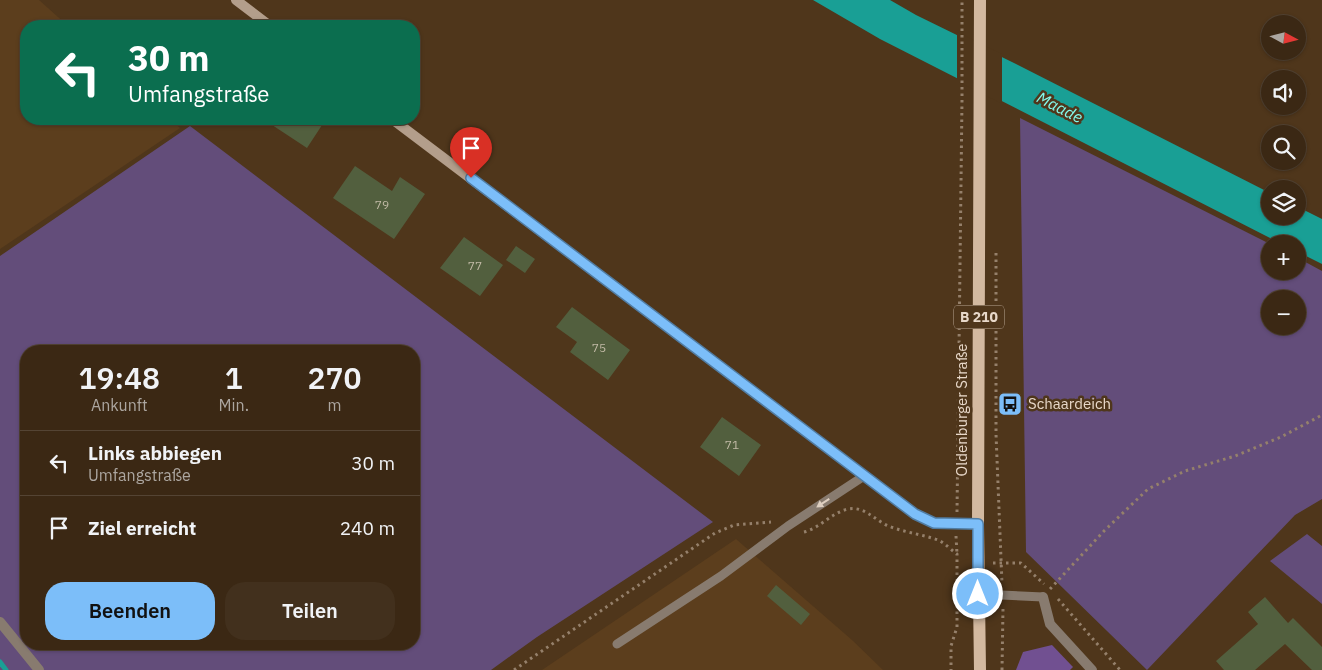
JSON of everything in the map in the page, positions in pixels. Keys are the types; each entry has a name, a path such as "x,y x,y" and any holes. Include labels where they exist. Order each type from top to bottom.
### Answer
{"main road":[{"name":"Oldenburger Straße","path":"980,0 978,524 980,670"}],"street":[{"path":"236,0 262,20"},
{"path":"400,125 915,514 934,523 978,524"},
{"path":"1047,593 1050,624 1092,670"},
{"path":"0,622 20,647"},
{"path":"23,650 39,670"}],"lane":[{"path":"617,644 721,576 788,526 864,476"},
{"path":"978,594 1047,593"}],"path":[{"path":"951,670 952,646 957,627 956,524 962,0"},
{"path":"996,247 996,434 1003,595 1002,670"},
{"path":"1047,593 1104,531 1148,490 1185,471 1235,456 1322,416"},
{"path":"514,670 715,533 734,525 775,522 804,532 834,514 846,509 856,508 863,510 885,524 940,541 956,554"},
{"path":"957,564 1021,563 1120,670"}],"shaded area":[{"path":"0,0 39,0 61,20 20,20 20,125 177,125 180,128 0,249"},
{"path":"1020,118 1261,239 1261,280 1306,280 1306,262 1322,271 1322,499 1295,515 1147,670 1026,552"},
{"path":"190,126 713,522 537,637 491,670 0,670 0,256"},
{"path":"1307,534 1322,546 1322,604 1270,561"},
{"path":"736,539 852,640 883,670 542,670"},
{"path":"1052,645 1073,667 1070,670 1016,670 1023,652"}],"water":[{"name":"Maade","path":"813,0 890,0 916,15 1261,188 1261,225 1306,225 1306,211 1322,219 1322,264 1306,256 1306,235 1264,235 880,39"}],"pier":[{"path":"957,32 1002,54 1002,104 957,81"}],"building":[{"path":"272,125 322,125 307,148"},
{"path":"355,166 392,191 400,177 425,194 394,239 333,198"},
{"path":"464,237 503,265 480,296 440,268"},
{"path":"516,246 535,259 525,273 506,260"},
{"path":"572,307 630,350 608,380 570,352 577,342 556,327"},
{"path":"722,417 761,445 739,476 700,447"},
{"path":"776,585 810,614 801,625 767,596"},
{"path":"1265,597 1288,623 1293,618 1322,647 1322,670 1312,670 1285,644 1255,670 1224,670 1216,661 1258,624 1248,612"}],"waterway":[{"path":"0,662 6,670"}],"place":[{"name":"Schaardeich","path":"1010,404"}],"route":[{"path":"471,178 915,514 934,523 978,524 978,594"}]}
